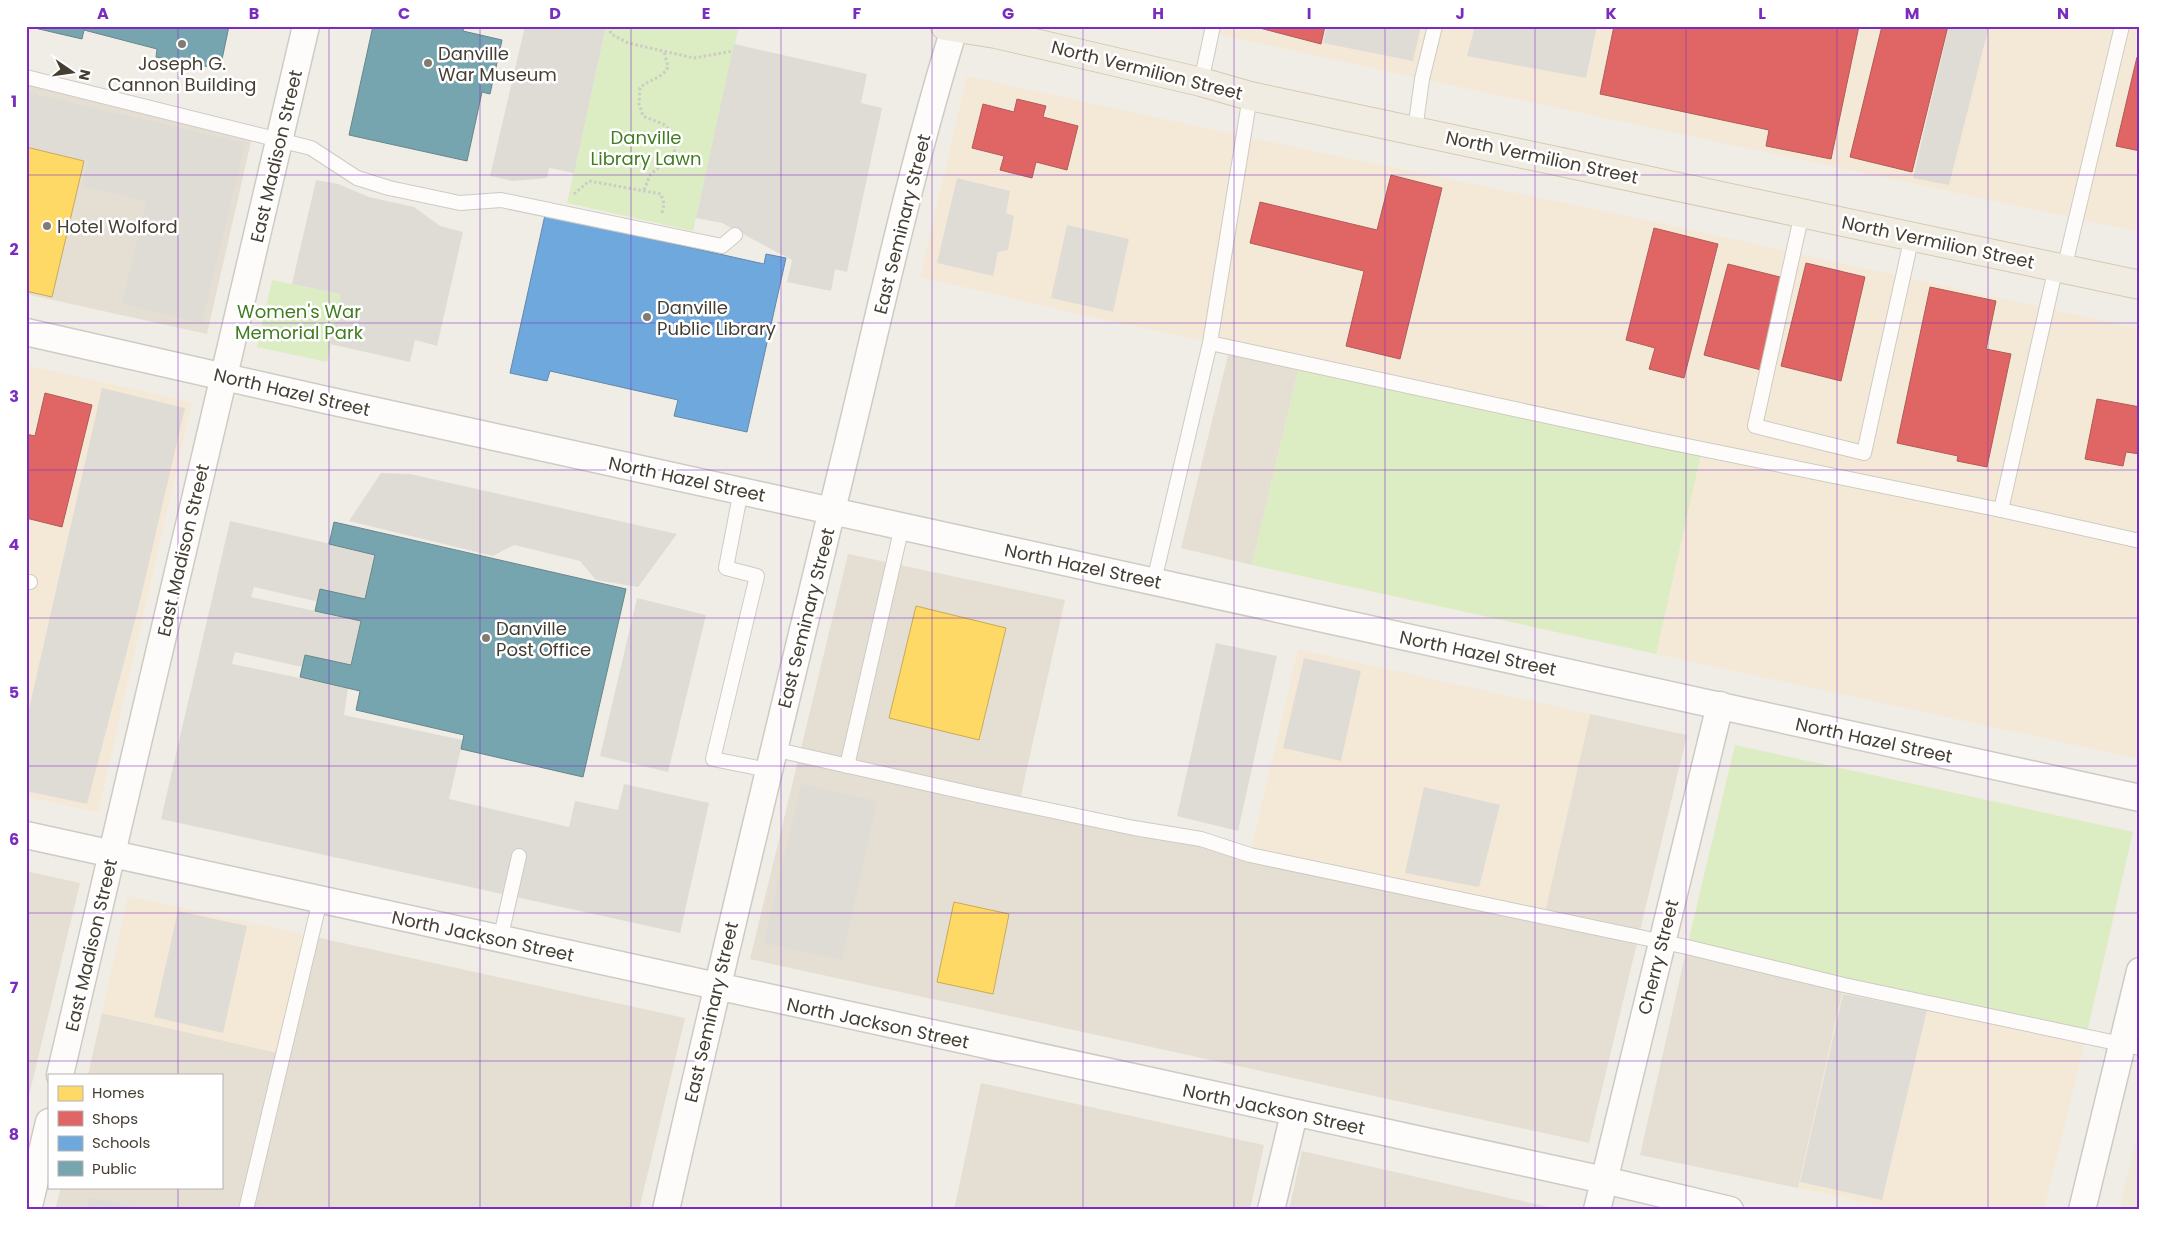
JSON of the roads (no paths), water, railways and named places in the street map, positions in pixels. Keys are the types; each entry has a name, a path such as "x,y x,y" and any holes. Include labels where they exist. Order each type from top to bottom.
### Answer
{"main road":[{"name":"North Vermilion Street","path":"952,27 996,34 1201,82 1250,96 2140,285"}],"street":[{"name":"East Madison Street","path":"60,1074 306,26"},
{"name":"East Seminary Street","path":"666,1210 716,987 892,264 952,27"},
{"name":"North Hazel Street","path":"26,332 2140,798"},
{"name":"Cherry Street","path":"1597,1210 1720,706"},
{"name":"North Jackson Street","path":"26,835 1294,1114 1604,1180 1730,1210"},
{"path":"2082,1210 2131,1046 2140,971"},
{"path":"1271,1210 1294,1114"},
{"path":"28,1210 48,1126"}],"lane":[{"path":"1201,82 1213,26"},
{"path":"1415,130 1422,79 1435,26"},
{"path":"2001,510 2122,26"},
{"path":"26,77 311,148 357,178 389,188 460,203 501,200 722,246 736,235"},
{"path":"1154,581 1210,343 1250,96"},
{"path":"1802,213 1755,426 1864,453 1912,236"},
{"path":"1210,343 1653,439 2140,540"},
{"path":"741,490 726,568 757,576 713,759 771,760 847,766 1115,824 1201,839 1260,857 1661,942 1844,986 2131,1046"},
{"path":"847,766 902,526"},
{"path":"500,940 519,856"},
{"path":"246,1210 320,900"}],"place":[{"name":"Joseph G. Cannon Building","path":"182,44"},
{"name":"Danville War Museum","path":"428,63"},
{"name":"Hotel Wolford","path":"47,226"},
{"name":"Danville Public Library","path":"647,317"},
{"name":"Danville Post Office","path":"486,638"}],"park label":[{"name":"Danville Library Lawn","path":"646,147"},
{"name":"Women's War Memorial Park","path":"299,321"}]}
